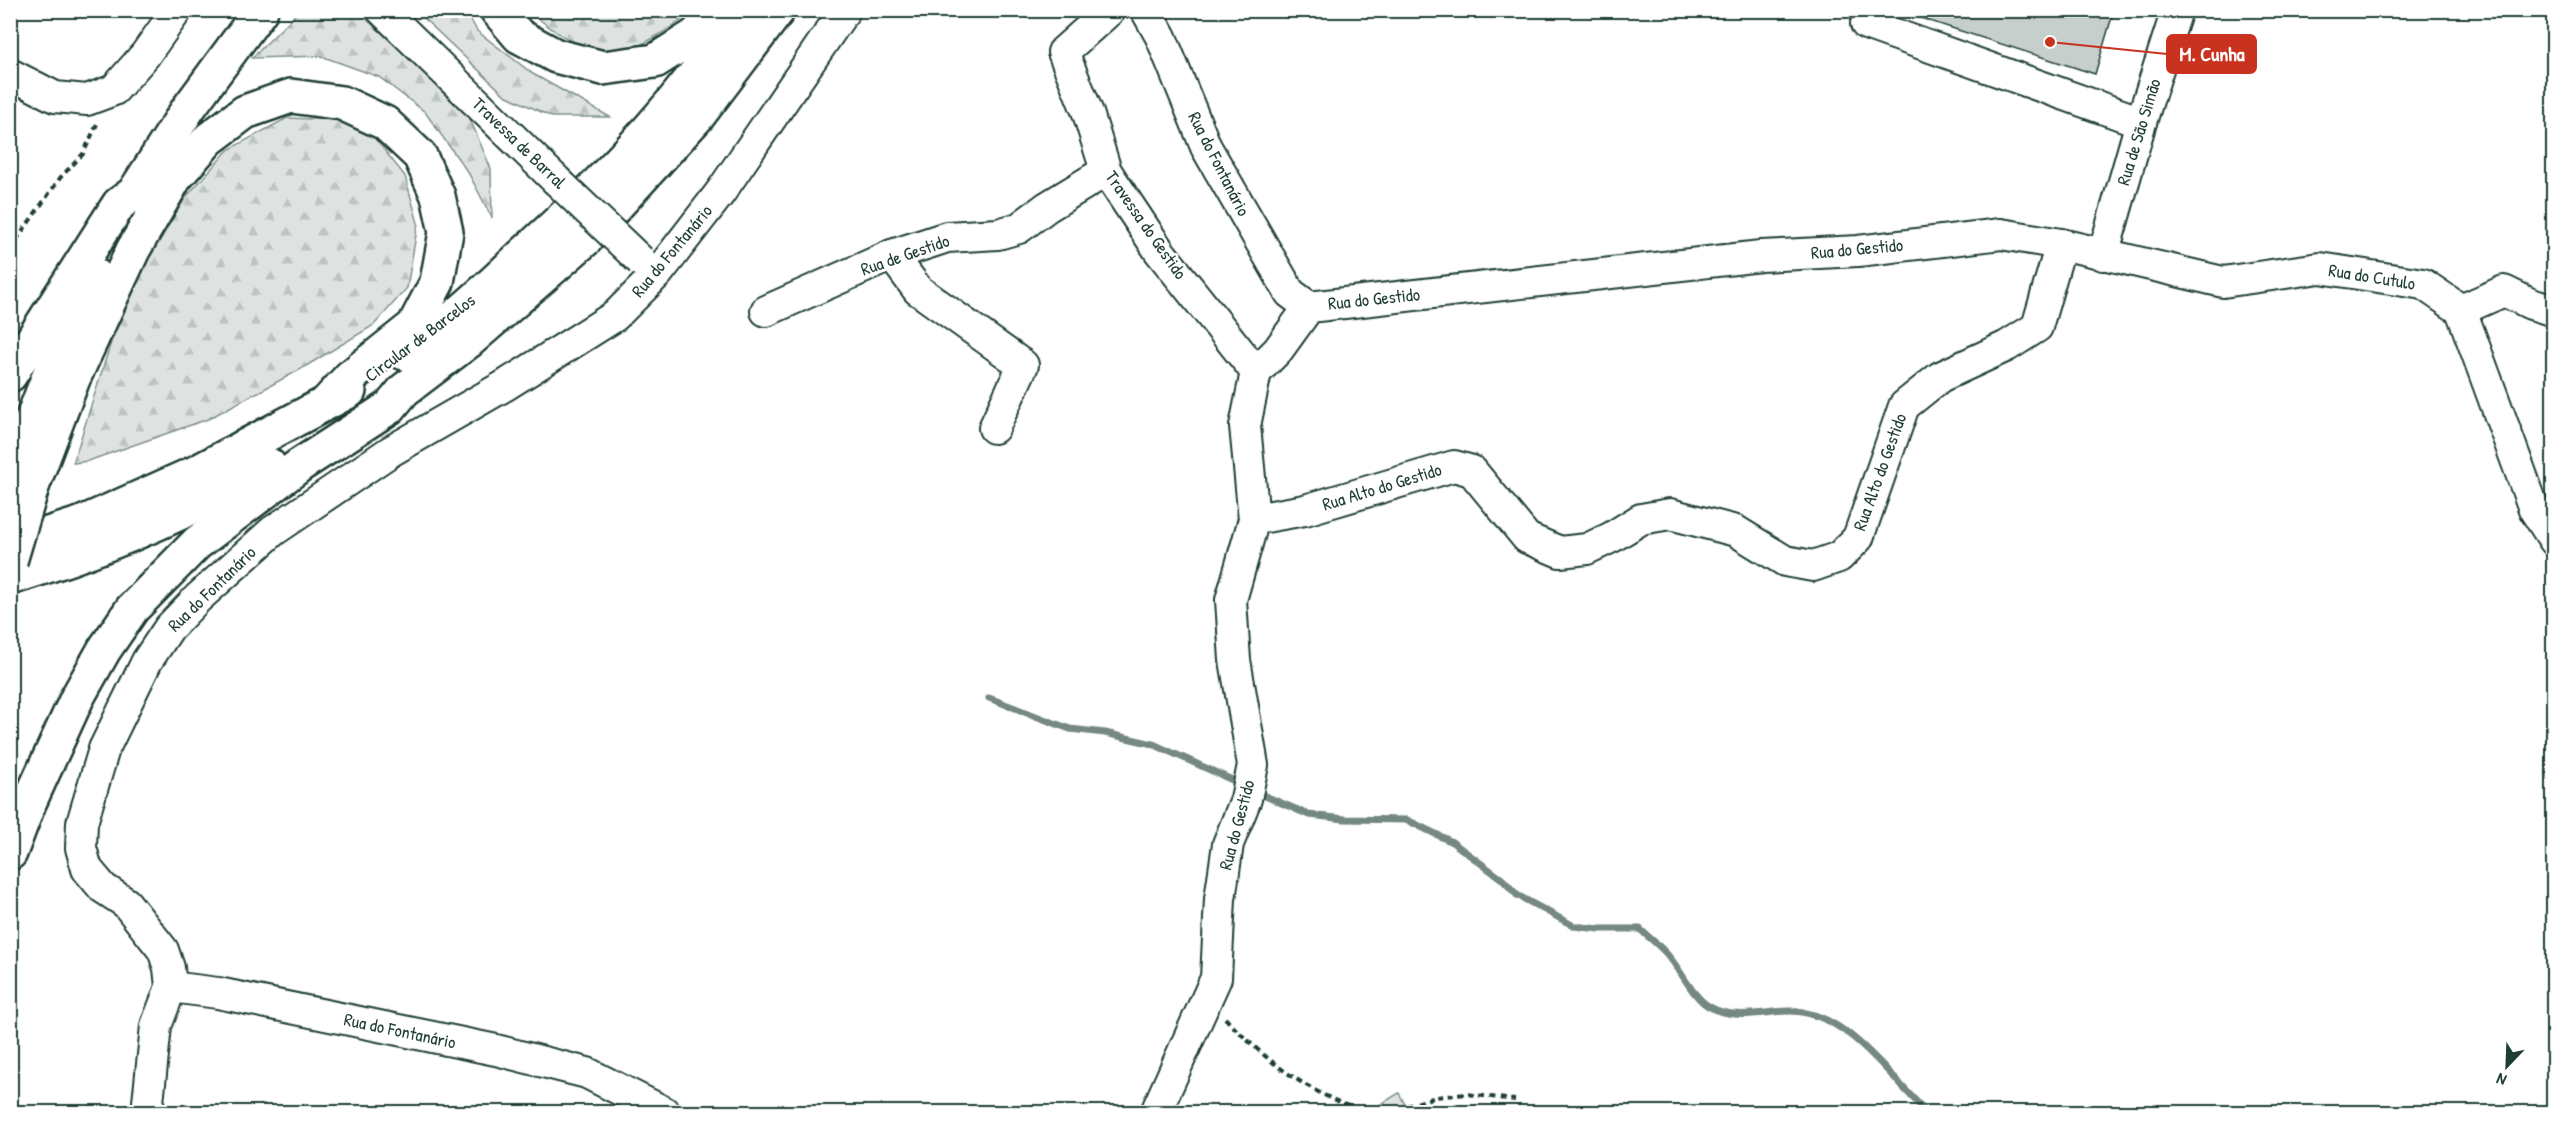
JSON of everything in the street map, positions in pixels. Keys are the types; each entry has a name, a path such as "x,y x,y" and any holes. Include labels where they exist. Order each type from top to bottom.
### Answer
{"main road":[{"path":"10,375 119,204 134,193 188,109 261,10"},
{"path":"496,10 519,36 556,56 603,68 655,61 696,35 718,10"},
{"path":"10,853 29,803 77,698 104,650 132,609 197,543 300,465 390,407 404,390 470,340 586,239 698,116 767,12"},
{"name":"Circular de Barcelos","path":"10,546 80,524 197,472 353,389 454,317 559,222 608,174 718,46 767,12"},
{"path":"21,482 73,379 133,250 175,178 209,139 245,112 291,96 342,102 385,123 420,156 438,196 446,232 437,282 414,326 350,377 329,400"},
{"path":"10,561 21,482 52,368 92,282 132,211 134,193"},
{"name":"Circular de Barcelos","path":"10,578 87,554 233,488 384,395 404,390"}],"street":[{"path":"10,74 56,98 87,100 114,90 145,56 177,10"},
{"name":"Travessa de Barral","path":"382,10 556,180 650,267"},
{"name":"Rua do Fontanário","path":"664,1113 587,1073 496,1050 300,1010 171,987 169,968 163,950 126,903 103,888 87,869 81,848 82,823 104,748 147,661 164,636 198,598 273,531 391,451 504,386 615,316 650,267 720,193 845,10"},
{"name":"Travessa do Gestido","path":"1110,10 1063,52 1088,113 1106,171 1160,252 1256,372"},
{"name":"Rua do Fontanário","path":"1146,10 1161,37 1206,147 1290,293 1309,307"},
{"name":"Rua de São Simão","path":"2103,255 2141,122 2177,10"},
{"path":"1866,24 2141,122"},
{"name":"Rua de Gestido","path":"766,311 891,255 947,237 998,234 1019,228 1047,207 1106,171"},
{"name":"Rua do Gestido","path":"1156,1113 1216,978 1220,899 1228,844 1246,799 1253,765 1235,660 1231,600 1254,519 1245,426 1256,372 1278,350 1309,307 1761,256 1858,251 2001,234 2061,244 2103,255"},
{"name":"Rua Alto do Gestido","path":"1254,519 1305,510 1454,466 1473,471 1527,538 1560,552 1587,549 1641,519 1670,514 1736,531 1785,561 1813,566 1839,557 1858,538 1904,406 1940,377 2007,346 2037,327 2061,244"},
{"path":"891,255 918,290 1023,365 994,428"},
{"name":"Rua do Cutulo","path":"2103,255 2223,282 2319,268 2423,284 2461,310"},
{"path":"2553,311 2531,304 2505,291 2461,310 2534,509 2553,540"},
{"path":"147,1113 147,1088 156,1026 171,987"}],"path":[{"path":"10,249 60,178 83,154 97,126 98,96"},
{"path":"1211,991 1225,1018 1256,1050 1317,1094 1364,1113"},
{"path":"1386,1113 1436,1097 1466,1094 1515,1100"}],"green space":[{"path":"299,11 357,11 465,107 491,169 492,218 469,174 425,112 379,77 321,56 252,58"},
{"path":"416,11 466,11 477,31 533,74 610,117 552,117 505,95"},
{"path":"530,11 694,11 639,46 621,51 608,51 571,41"},
{"path":"287,118 339,120 374,137 405,176 418,223 407,288 374,325 301,369 208,419 88,461 73,463 112,339 152,249 187,196 228,150"},
{"path":"1399,1093 1409,1112 1368,1112"}],"building":[{"path":"1909,10 2114,10 2095,74 1908,14"}],"waterway":[{"path":"989,698 1070,729 1105,733 1153,744 1241,784"},
{"path":"1256,792 1309,815 1345,819 1407,820 1452,842 1502,879 1517,895 1574,926 1599,929 1640,929 1667,954 1693,992 1710,1007 1730,1014 1791,1011 1812,1014 1831,1022 1866,1049 1927,1112"}],"place":[{"name":"M. Cunha","path":"2050,42"}]}
